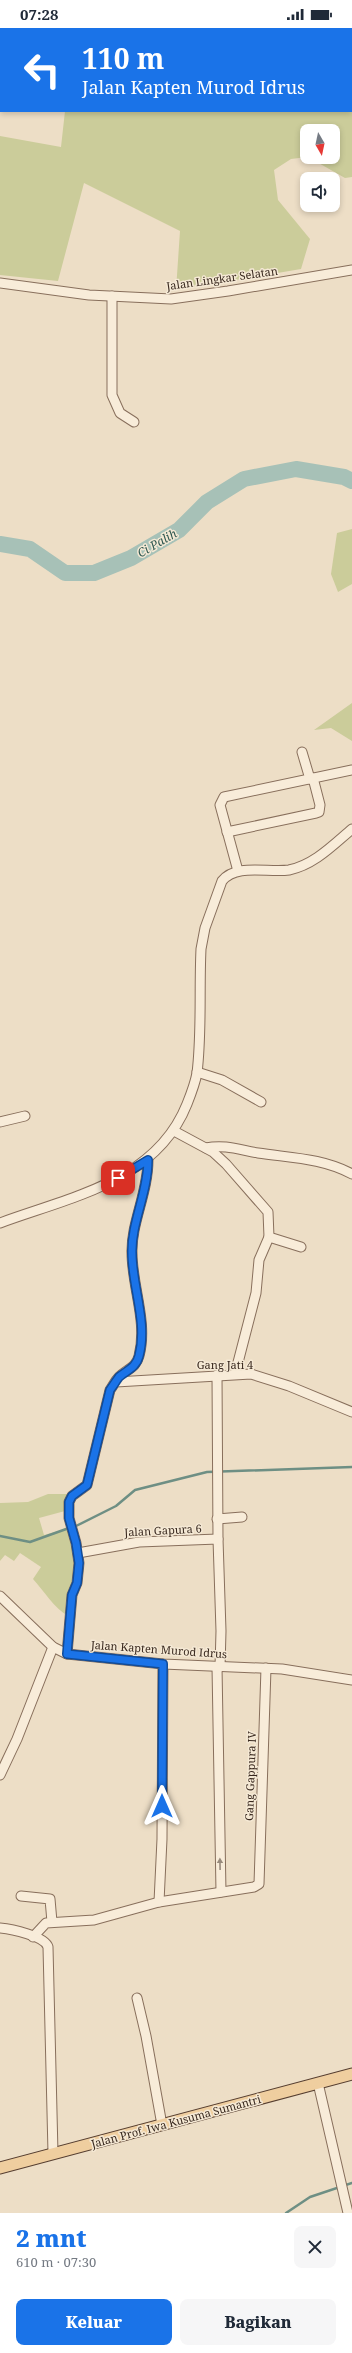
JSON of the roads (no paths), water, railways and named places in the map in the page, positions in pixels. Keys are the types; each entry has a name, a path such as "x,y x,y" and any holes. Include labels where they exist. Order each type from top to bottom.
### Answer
{"main road":[{"name":"Jalan Prof. Iwa Kusuma Sumantri","path":"0,2168 352,2074"}],"street":[{"name":"Jalan Lingkar Selatan","path":"0,283 112,296 171,299 352,270"},
{"path":"112,296 112,396 120,413 134,422"},
{"path":"227,832 319,812 320,805 302,752"},
{"path":"238,871 220,802 224,796 352,770"},
{"path":"0,1223 84,1194 127,1173 148,1160 174,1131 192,1092 197,1072 200,949 205,928 222,881 226,876 238,871 278,871 304,865 321,855 352,829"},
{"path":"197,1072 222,1080 260,1102"},
{"path":"0,1122 26,1116"},
{"path":"174,1131 206,1148 219,1157 268,1212 269,1237 261,1255 256,1293 235,1374"},
{"path":"206,1148 223,1146 257,1153 324,1162 352,1174"},
{"path":"67,1654 72,1595 77,1581 78,1553 68,1512 69,1500 87,1485 110,1390 116,1382 135,1365 141,1341 142,1323 133,1272 132,1246 145,1190 148,1160"},
{"path":"269,1237 301,1247"},
{"name":"Gang Jati 4","path":"116,1382 235,1374 256,1375 289,1386 352,1412"},
{"path":"217,1375 218,1539"},
{"path":"217,1519 242,1517"},
{"name":"Jalan Gapura 6","path":"78,1553 139,1542 218,1539 221,1631 219,1667 221,1892"},
{"name":"Jalan Kapten Murod Idrus","path":"0,1596 53,1647 67,1654 163,1664 266,1668 352,1680"},
{"path":"0,1775 4,1755 53,1647"},
{"path":"159,1902 162,1839 163,1664"},
{"name":"Gang Gappura IV","path":"221,1892 254,1887 259,1884 266,1668"},
{"path":"33,1937 43,1924 52,1922 94,1920 159,1902 221,1892"},
{"path":"22,1896 50,1899 52,1922"},
{"path":"0,1928 10,1929 46,1942 48,1947 53,2154"},
{"path":"137,1998 146,2036 162,2124"},
{"path":"318,2083 348,2213"}],"waterway":[{"name":"Ci Palih","path":"0,544 30,549 65,573 94,573 131,558 179,530 207,502 244,479 296,469 344,477 352,481"},
{"path":"74,1527 116,1506 135,1490 207,1472 352,1467"},
{"path":"0,1536 30,1542 69,1528"},
{"path":"286,2213 310,2197 352,2183"}]}
